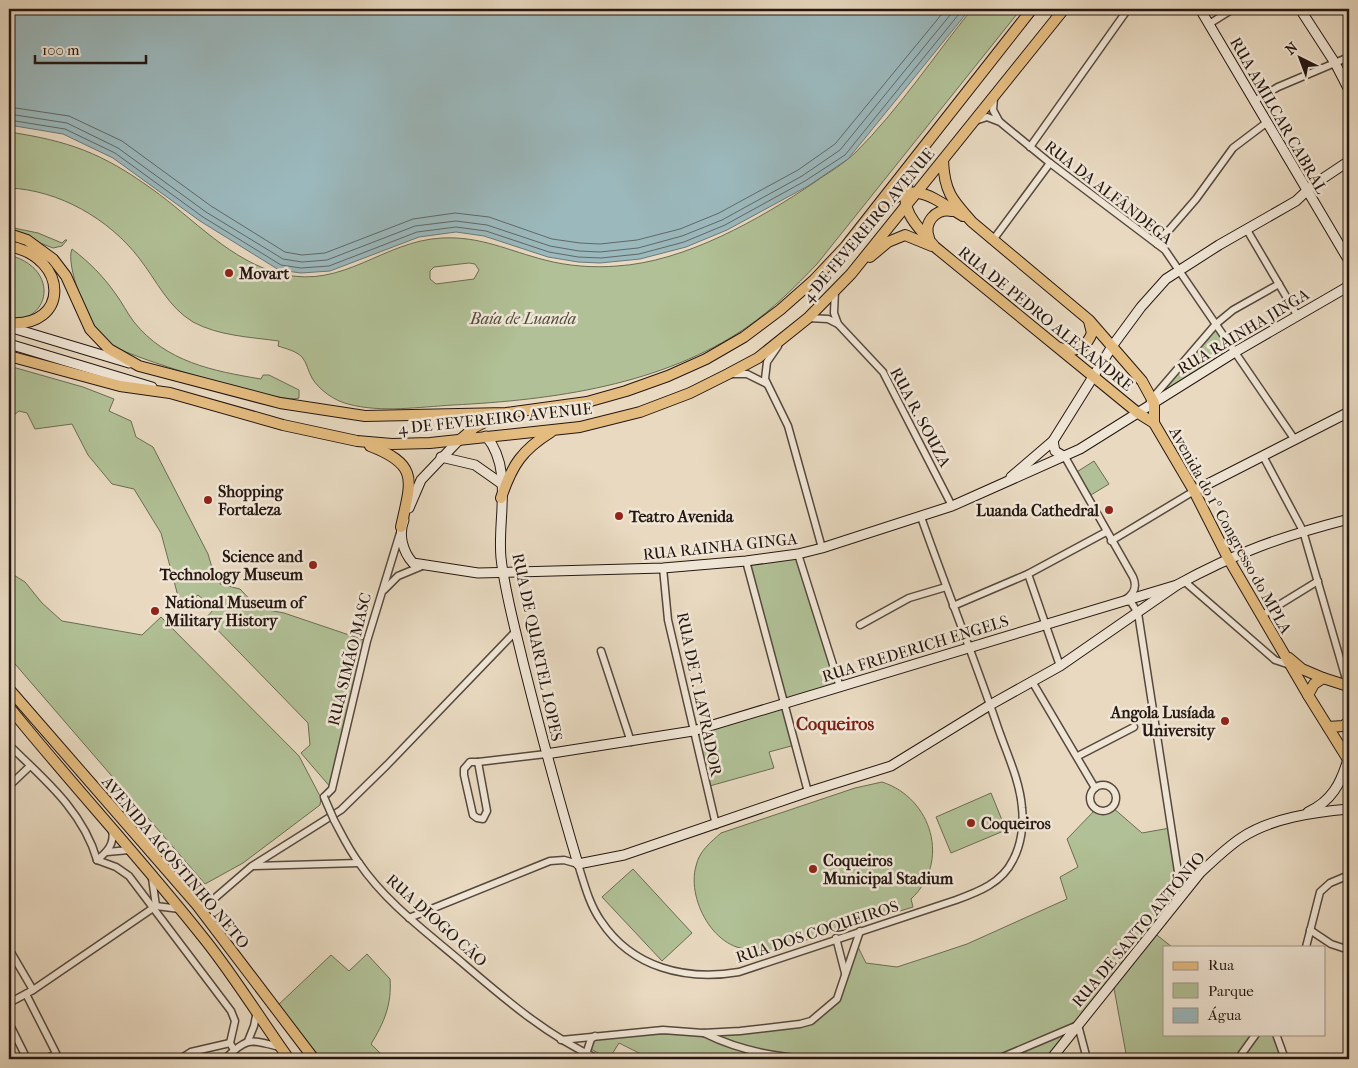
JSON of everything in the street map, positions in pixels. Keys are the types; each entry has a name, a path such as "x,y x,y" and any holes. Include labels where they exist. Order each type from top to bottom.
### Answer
{"main road":[{"name":"4 DE FEVEREIRO AVENUE","path":"139,366 292,405 365,416 506,413 587,402 626,391 706,359 744,337 780,310 814,280 863,225 1032,9"},
{"name":"4 DE FEVEREIRO AVENUE","path":"170,393 283,425 357,441 412,444 553,430 609,421 640,412 690,393 758,358 784,339 808,318 851,274 1064,9"},
{"path":"919,155 905,192 905,207 933,245"},
{"path":"943,160 943,178 948,194 972,222 1089,320 1113,345 1142,381 1148,406"},
{"path":"863,225 886,203 905,192 916,192 972,222"},
{"path":"933,245 927,230 931,218 941,211 953,211"},
{"path":"9,234 27,240 53,258 66,276 90,329 109,348 139,366"},
{"path":"851,274 896,237 913,237 933,245"},
{"name":"RUA DE PEDRO ALEXANDRE","path":"933,245 1094,376 1148,406"},
{"path":"9,246 37,257 52,275 55,291 50,304 39,316 26,323 9,323"},
{"path":"1060,348 1072,350 1085,345 1092,333 1089,320"},
{"path":"9,356 120,386 170,393"},
{"name":"Avenida do 1º Congresso do MPLA","path":"1148,406 1154,423 1194,491 1228,558 1281,651 1328,727"},
{"name":"Avenida do 1º Congresso do MPLA","path":"1148,406 1154,423"},
{"path":"460,439 475,427 506,413"},
{"path":"443,414 460,418 486,436"},
{"path":"501,498 517,460 534,443 553,430"},
{"path":"357,441 394,456 404,465 409,486 401,530"},
{"name":"Avenida do 1º Congresso do MPLA","path":"1281,651 1302,669 1349,687"},
{"path":"1308,694 1314,684 1323,678"},
{"name":"AVENIDA AGOSTINHO NETO","path":"9,689 201,910 314,1059"},
{"name":"AVENIDA AGOSTINHO NETO","path":"9,707 110,824 129,850 224,964 289,1059"},
{"path":"1328,727 1337,727 1349,722"},
{"path":"1328,727 1349,760"}],"street":[{"path":"1030,147 1128,9"},
{"name":"RUA AMILCAR CABRAL","path":"1200,9 1349,261"},
{"path":"1209,24 1233,9"},
{"path":"1300,9 1335,63 1349,90"},
{"path":"1254,101 1278,87 1349,57"},
{"path":"994,97 993,110 1000,122"},
{"path":"974,121 986,117 1000,122"},
{"name":"RUA DA ALFÂNDEGA","path":"1000,122 1050,163 1165,250 1295,440"},
{"path":"1157,244 1196,199 1233,148 1266,122"},
{"path":"1004,483 1053,441 1113,345 1158,286 1179,269 1296,201 1349,161"},
{"path":"993,240 1050,163"},
{"path":"1247,230 1297,315"},
{"path":"1148,406 1216,324 1233,310 1279,284"},
{"name":"RUA RAINHA JINGA","path":"1148,406 1297,315 1349,286"},
{"path":"835,290 834,313 838,324"},
{"path":"808,318 828,319 838,324"},
{"name":"RUA R. SOUZA","path":"838,324 887,379 952,506"},
{"name":"4 DE FEVEREIRO AVENUE","path":"9,327 139,366"},
{"path":"784,339 767,362 764,371 766,384 788,426 822,548"},
{"name":"4 DE FEVEREIRO AVENUE","path":"9,344 170,393"},
{"path":"728,374 747,374 766,384"},
{"name":"RUA RAINHA GINGA","path":"422,566 483,574 504,574 663,568 746,561 798,554 952,506 1065,457 1148,406"},
{"path":"1111,541 1194,491 1349,412"},
{"name":"RUA DE QUARTEL LOPES","path":"486,436 497,453 502,484 500,554 516,631 546,754 578,864"},
{"path":"422,566 413,563 406,556 401,530 421,480 460,439"},
{"path":"1053,441 1056,451 1065,457 1135,581 1133,593 1124,602"},
{"path":"1263,456 1303,531 1349,687"},
{"path":"441,457 476,465 502,484"},
{"name":"RUA DOS COQUEIROS","path":"578,864 593,906 611,933 631,952 672,972 718,976 739,972 836,938 979,892 998,879 1014,860 1020,838 1022,808 1017,784 921,517"},
{"name":"RUA FREDERICH ENGELS","path":"478,762 631,742 693,731 1124,602 1181,583 1228,558 1269,541 1349,519"},
{"name":"RUA SIMÃO MASC","path":"324,797 332,789 379,597 401,530"},
{"path":"953,606 1028,574 1106,532"},
{"path":"483,574 493,566 500,554"},
{"path":"798,554 840,687"},
{"path":"746,561 808,792"},
{"path":"379,597 392,581 422,566"},
{"name":"RUA DE T. LAVRADOR","path":"663,568 668,620 716,825"},
{"path":"1028,574 1060,666"},
{"path":"1261,616 1318,581"},
{"path":"409,918 550,861 564,860 578,864 624,855 808,792 891,766 906,759 990,705 1033,683 1060,666 1181,583 1275,660 1290,665"},
{"path":"860,625 909,598 946,587"},
{"path":"1124,602 1131,602 1138,613 1178,869 1178,891 1171,910"},
{"path":"201,910 252,866 340,810 387,765 516,631"},
{"path":"602,651 631,742"},
{"path":"1033,683 1078,756 1095,788"},
{"path":"1078,756 1134,726"},
{"path":"9,746 55,790 73,812 88,836 97,860 116,867 129,876 155,907 233,1013 236,1021 230,1043 234,1050"},
{"name":"RUA DE SANTO ANTÓNIO","path":"1301,816 1320,806 1331,796 1341,781 1349,760"},
{"path":"478,762 487,810 484,818 479,819 473,815 464,772 468,764 478,762"},
{"path":"9,786 30,766"},
{"path":"1103,785 1111,788 1116,795 1112,807 1100,811 1093,807 1090,795 1095,788 1103,785"},
{"name":"RUA DIOGO CÃO","path":"324,797 334,820 359,864 386,896 409,918 503,998 560,1040 598,1059"},
{"name":"RUA DE SANTO ANTÓNIO","path":"1051,1059 1200,873 1222,853 1250,833 1301,816 1348,808"},
{"path":"97,860 107,852 112,843 110,824"},
{"path":"107,852 129,850"},
{"path":"252,866 359,864"},
{"path":"1178,869 1189,875 1200,873"},
{"path":"1306,946 1320,892 1330,883 1349,875"},
{"path":"152,877 155,907"},
{"path":"9,1003 33,990 155,907 180,910"},
{"path":"1310,930 1331,944 1349,950"},
{"path":"560,1040 663,1030 703,1033 800,1024 811,1020 837,999 842,991 845,974 860,931"},
{"path":"836,938 845,974"},
{"path":"9,949 33,990"},
{"path":"26,994 58,1057 45,1059"},
{"path":"248,1041 254,1026 257,1010"},
{"path":"9,1023 28,1059"},
{"path":"998,1059 1078,1025 1087,1059"},
{"path":"703,1033 768,1056 810,1059"},
{"path":"586,1054 591,1039 595,1036"},
{"path":"1238,1059 1255,1036"},
{"path":"1277,1036 1285,1059"},
{"path":"225,1059 234,1050 248,1041 258,1041 280,1047"},
{"path":"180,1059 200,1049 230,1043"}],"green space":[{"name":"Baía de Luanda","path":"972,9 1021,9 817,264 766,313 714,347 680,363 606,386 529,399 400,409 361,407 343,403 319,387 312,378 302,357 278,346 279,341 213,330 203,327 184,316 163,293 127,244 98,219 82,209 46,194 9,188 9,132 67,144 117,166 167,200 229,249 246,260 282,274 304,277 325,275 363,263 401,247 421,241 442,238 469,239 545,260 571,265 608,267 643,263 695,247 746,224 841,164 856,152 887,118","holes":["475,264 479,270 474,279 436,284 430,279 430,271 434,267"]},
{"path":"9,227 38,233 62,243 67,240 62,246 53,248 9,231"},
{"path":"72,249 101,275 118,296 134,322 161,347 176,356 208,368 261,379 263,375 269,375 299,390 299,398 265,395 238,388 176,370 109,344 94,328 84,306 72,267"},
{"path":"9,255 26,262 37,272 43,283 44,294 41,305 33,313 23,318 9,319"},
{"path":"1216,324 1235,352 1154,403 1163,383"},
{"path":"9,366 83,387 114,399 109,411 131,421 136,437 153,447 208,554 213,571 222,578 220,584 240,589 258,608 284,613 367,641 332,789 301,753 310,745 308,723 206,618 214,609 198,595 188,604 178,596 161,533 134,489 112,484 88,455 72,424 35,429 27,413 19,411 9,419"},
{"path":"1094,461 1109,484 1086,498 1072,475"},
{"path":"798,554 840,686 783,704 746,561"},
{"path":"9,572 25,582 42,603 62,621 142,635 161,617 299,756 321,798 320,805 243,863 205,884 9,657"},
{"path":"783,704 795,745 769,752 774,768 706,787 693,731"},
{"name":"Coqueiros Municipal Stadium","path":"882,782 899,790 913,802 924,816 930,833 933,850 930,867 923,884 911,899 913,907 761,954 759,948 744,949 730,944 718,936 708,924 701,910 694,880 700,856 713,840 721,833 855,788"},
{"name":"Coqueiros","path":"991,793 1006,830 951,853 936,817"},
{"path":"1112,807 1142,833 1170,828 1178,891 1153,932 1171,946 1163,946 1163,1036 1277,1036 1285,1059 1127,1059 1113,983 1051,1059 651,1059 619,1043 609,1059 591,1049 595,1036 703,1033 811,1021 842,991 856,943 866,963 897,967 967,944 1067,899 1060,877 1078,867 1067,839 1096,809 1105,811"},
{"path":"633,869 692,933 662,961 602,897"},
{"path":"367,954 390,979 390,997 386,1013 371,1044 386,1059 314,1059 276,1007 331,955 349,971"}],"water":[{"path":"9,9 970,9 848,159 808,186 727,230 686,247 640,259 600,263 578,262 548,257 484,236 456,232 419,237 330,271 301,273 279,270 200,221 113,158 63,134 9,125"}],"place":[{"name":"Movart","path":"229,273"},
{"name":"Shopping Fortaleza","path":"208,500"},
{"name":"Luanda Cathedral","path":"1109,510"},
{"name":"Teatro Avenida","path":"619,516"},
{"name":"Science and Technology Museum","path":"313,565"},
{"name":"National Museum of Military History","path":"155,611"},
{"name":"Angola Lusíada University","path":"1225,721"},
{"name":"Coqueiros","path":"971,823"},
{"name":"Coqueiros Municipal Stadium","path":"813,869"}],"district":[{"name":"Coqueiros","path":"835,724"}]}
